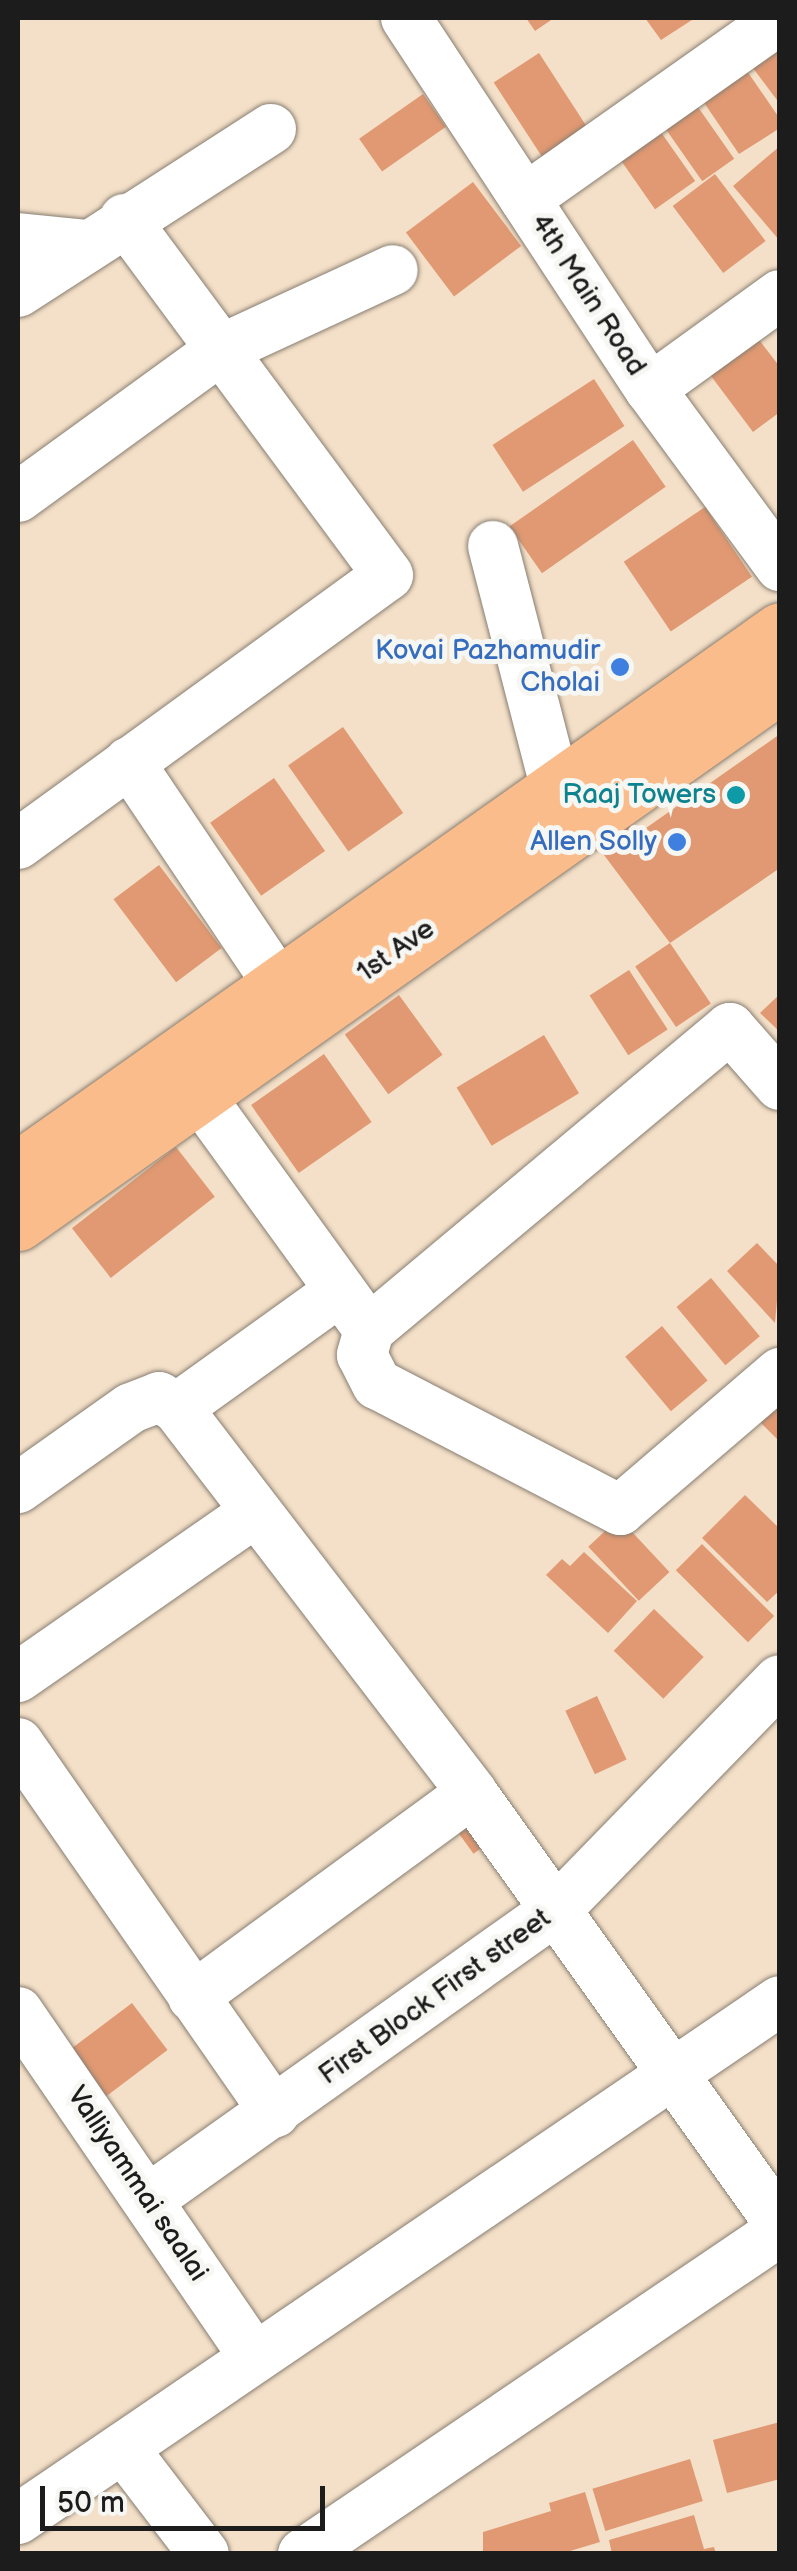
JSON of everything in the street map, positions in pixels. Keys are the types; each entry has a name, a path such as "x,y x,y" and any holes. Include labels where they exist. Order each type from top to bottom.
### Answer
{"main road":[{"path":"18,1169 288,1000 556,785 780,630"},
{"name":"1st Ave","path":"18,1223 196,1092 288,1000 780,685"}],"street":[{"name":"4th Main Road","path":"406,18 650,388 780,566"},
{"path":"525,199 780,19"},
{"path":"18,292 270,129"},
{"path":"18,238 106,232 222,349 388,575 18,844"},
{"path":"18,497 222,349 393,270"},
{"path":"650,388 780,295"},
{"path":"493,546 556,785"},
{"path":"129,762 288,1000"},
{"path":"780,1085 730,1028 370,1330 362,1354 377,1384 620,1510 780,1373"},
{"path":"196,1092 370,1330"},
{"path":"176,1408 340,1291"},
{"path":"18,1488 131,1408 159,1397 176,1408 472,1793 671,2080 780,2228 302,2554"},
{"path":"18,1677 254,1513"},
{"name":"First Block First street","path":"149,2199 555,1911 780,1680"},
{"path":"18,1743 275,2113"},
{"path":"193,1996 472,1793"},
{"path":"18,2519 671,2080 780,2001"},
{"name":"Valliyammai saalai","path":"18,2012 254,2358"},
{"path":"123,2448 204,2554"}],"building":[{"path":"526,18 554,18 535,31"},
{"path":"645,18 695,18 661,40"},
{"path":"780,30 780,104 744,56"},
{"path":"539,53 587,128 542,157 494,82"},
{"path":"736,55 780,119 780,128 739,154 692,85"},
{"path":"686,90 734,159 702,181 654,112"},
{"path":"423,94 446,127 382,172 359,139"},
{"path":"651,118 695,181 655,209 611,146"},
{"path":"780,146 780,241 733,186"},
{"path":"715,174 766,241 723,273 673,206"},
{"path":"473,182 521,246 454,296 406,233"},
{"path":"753,332 780,367 780,412 753,432 705,368"},
{"path":"594,379 624,426 523,492 493,445"},
{"path":"633,440 666,487 542,573 509,527"},
{"path":"705,507 752,577 671,631 624,562"},
{"path":"343,727 403,813 348,851 288,765"},
{"name":"Raaj Towers","path":"780,734 780,868 670,943 598,847 630,825 636,835"},
{"path":"274,778 325,851 261,896 210,823"},
{"path":"159,865 222,948 176,982 113,899"},
{"path":"670,943 711,1004 676,1027 635,966"},
{"path":"629,970 668,1030 628,1055 590,996"},
{"path":"780,994 780,1032 760,1013"},
{"path":"399,995 442,1055 388,1094 345,1034"},
{"path":"544,1035 579,1093 492,1146 457,1088"},
{"path":"324,1054 372,1122 299,1173 251,1105"},
{"path":"176,1147 215,1197 111,1278 72,1228"},
{"path":"757,1243 780,1267 775,1323 727,1271"},
{"path":"711,1278 760,1336 725,1365 677,1307"},
{"path":"662,1326 708,1380 671,1411 625,1357"},
{"path":"780,1383 780,1442 750,1412"},
{"path":"745,1495 780,1529 780,1590 767,1602 702,1538"},
{"path":"619,1518 669,1572 639,1601 588,1547"},
{"path":"702,1544 774,1616 748,1642 676,1570"},
{"path":"584,1552 637,1601 608,1633 546,1575 562,1559 570,1566"},
{"path":"654,1609 704,1657 663,1699 614,1651"},
{"path":"597,1696 627,1759 595,1774 565,1711"},
{"path":"472,1809 494,1839 474,1854 452,1824"},
{"path":"132,2003 168,2050 102,2099 67,2052"},
{"path":"780,2422 780,2479 727,2493 713,2440"},
{"path":"690,2459 703,2501 605,2531 592,2489"},
{"path":"585,2492 600,2542 560,2554 483,2554 483,2532 551,2511 549,2503"},
{"path":"694,2515 704,2549 714,2547 716,2554 612,2554 609,2540"}],"place":[{"name":"Kovai Pazhamudir Cholai","path":"620,667"},
{"name":"Raaj Towers","path":"736,795"},
{"name":"Allen Solly","path":"677,842"}]}
